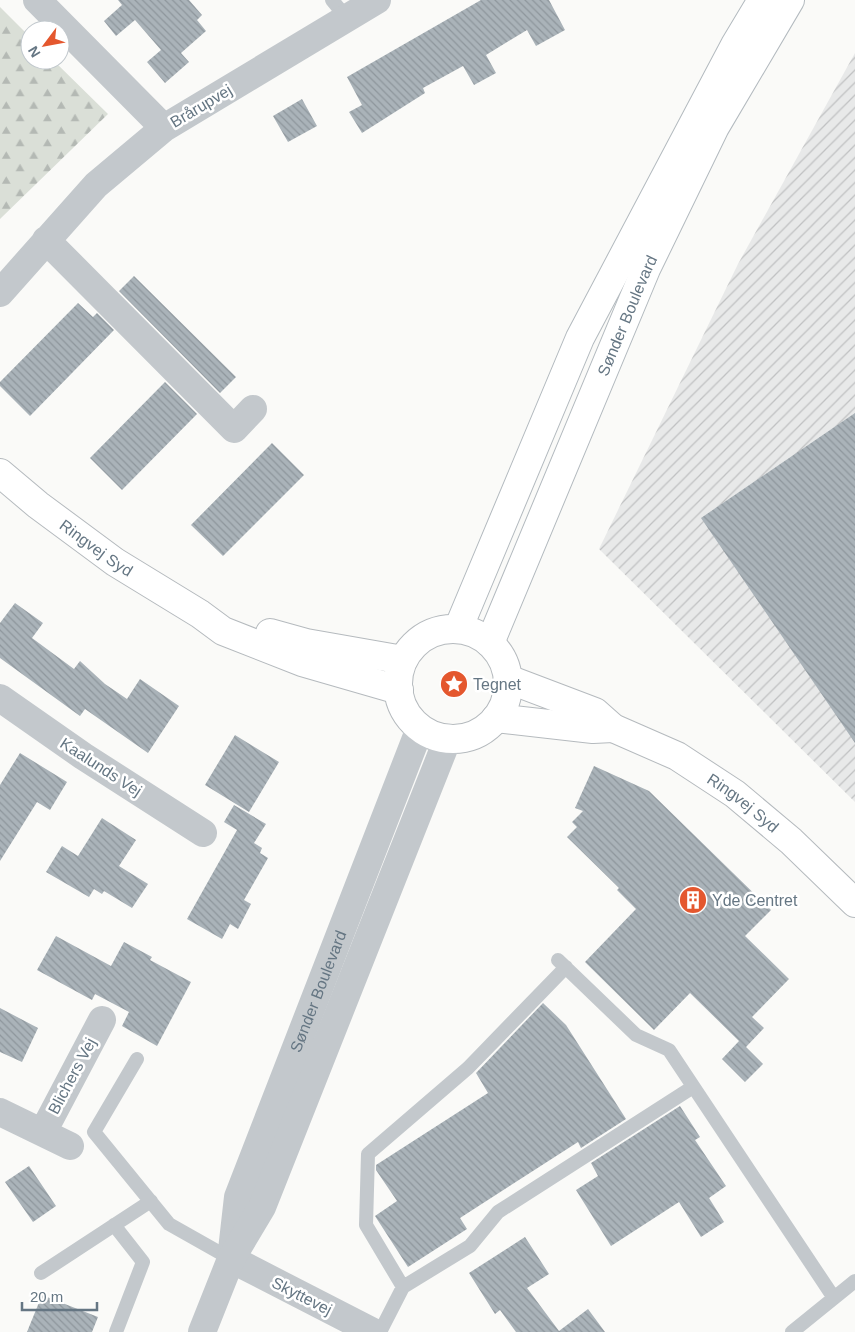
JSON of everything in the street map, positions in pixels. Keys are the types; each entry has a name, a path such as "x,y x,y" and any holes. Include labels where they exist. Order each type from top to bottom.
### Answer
{"main road":[{"name":"Sønder Boulevard","path":"458,629 580,338 735,45 762,0"},
{"name":"Sønder Boulevard","path":"490,643 646,269 715,127 790,0"},
{"name":"Ringvej Syd","path":"0,473 38,505 115,562 200,614 223,631 302,662 399,690"},
{"name":"Ringvej Syd","path":"200,614 306,643 403,660"},
{"path":"458,629 469,632 490,643 498,653 508,679 505,700 496,718 486,728 474,735 448,738 433,735 420,728 409,717 402,704 399,690 399,675 403,660 413,647 426,636 436,632 458,629"},
{"name":"Ringvej Syd","path":"508,679 595,712 613,728 677,756 735,794 792,841 855,903"},
{"name":"Ringvej Syd","path":"496,718 593,729 613,728"}],"street":[{"path":"38,0 164,128"},
{"name":"Brårupvej","path":"0,293 96,185 164,128 339,8 377,0"},
{"path":"46,240 234,429 253,410"},
{"name":"Kaalunds Vej","path":"0,698 83,756 203,833"},
{"name":"Sønder Boulevard","path":"231,1259 238,1197 420,728"},
{"name":"Sønder Boulevard","path":"202,1332 231,1259 262,1207 448,738"},
{"name":"Blichers Vej","path":"43,1132 102,1020"},
{"name":"Blichers Vej","path":"0,1112 70,1146"},
{"name":"Skyttevej","path":"231,1259 373,1332"}],"lane":[{"path":"403,1287 366,1225 368,1154 468,1068 562,964 636,1036 669,1050 834,1298"},
{"path":"137,1059 94,1132 169,1224 231,1259"},
{"path":"380,1332 403,1287 470,1246 498,1212 693,1087"},
{"path":"41,1273 151,1201"},
{"path":"114,1225 143,1262 116,1332"},
{"path":"792,1332 855,1281"}],"shaded area":[{"path":"855,53 855,802 599,549 738,264"}],"green space":[{"path":"0,7 20,27 20,70 63,70 108,114 0,219"}],"building":[{"path":"118,0 189,0 202,15 197,20 206,31 181,53 189,62 165,83 147,62 161,50 135,20 116,36 104,21 122,5"},
{"path":"481,0 549,0 565,30 536,46 527,30 486,55 496,73 474,85 463,66 423,88 425,93 362,133 349,112 362,105 347,77"},
{"path":"302,99 317,126 288,142 273,116"},
{"path":"134,276 236,377 220,393 119,291"},
{"path":"78,303 93,317 97,313 114,330 30,416 0,386 0,382"},
{"path":"165,382 197,414 122,490 90,458"},
{"path":"855,413 855,743 701,518"},
{"path":"272,443 304,475 223,556 191,525"},
{"path":"15,603 43,623 32,638 74,669 80,661 105,684 127,699 140,679 179,706 148,753 85,709 80,716 0,658 0,623"},
{"path":"235,735 279,762 249,812 205,785"},
{"path":"20,753 67,782 50,810 37,802 0,861 0,785"},
{"name":"Yde Centret","path":"594,766 649,791 771,910 745,936 789,979 752,1017 764,1028 746,1047 763,1064 745,1082 722,1059 739,1041 690,993 654,1030 585,962 636,909 617,890 619,888 567,837 577,827 572,822 583,811 575,808"},
{"path":"234,805 266,824 254,843 262,848 260,853 268,858 244,900 251,904 238,929 230,924 222,939 187,919 237,830 224,822"},
{"path":"102,818 136,840 119,866 148,884 132,908 104,891 102,894 94,889 89,897 46,872 62,846 78,856"},
{"path":"56,936 111,966 124,942 152,957 150,960 191,982 157,1046 122,1026 129,1012 95,994 92,1000 37,970"},
{"path":"543,1003 566,1025 626,1119 581,1148 578,1142 460,1218 467,1229 408,1267 375,1216 397,1201 376,1170 376,1165 488,1093 476,1073"},
{"path":"0,1008 38,1028 22,1062 0,1052"},
{"path":"680,1106 700,1137 695,1140 726,1186 709,1198 724,1222 701,1237 679,1202 611,1246 576,1190 598,1176 591,1163"},
{"path":"29,1166 56,1206 33,1222 5,1182"},
{"path":"525,1237 549,1274 527,1288 559,1331 588,1309 605,1332 516,1332 500,1310 495,1314 469,1273"},
{"path":"42,1295 98,1317 92,1332 27,1332"}],"place":[{"name":"Tegnet","path":"454,684"},
{"name":"Yde Centret","path":"693,900"}]}
